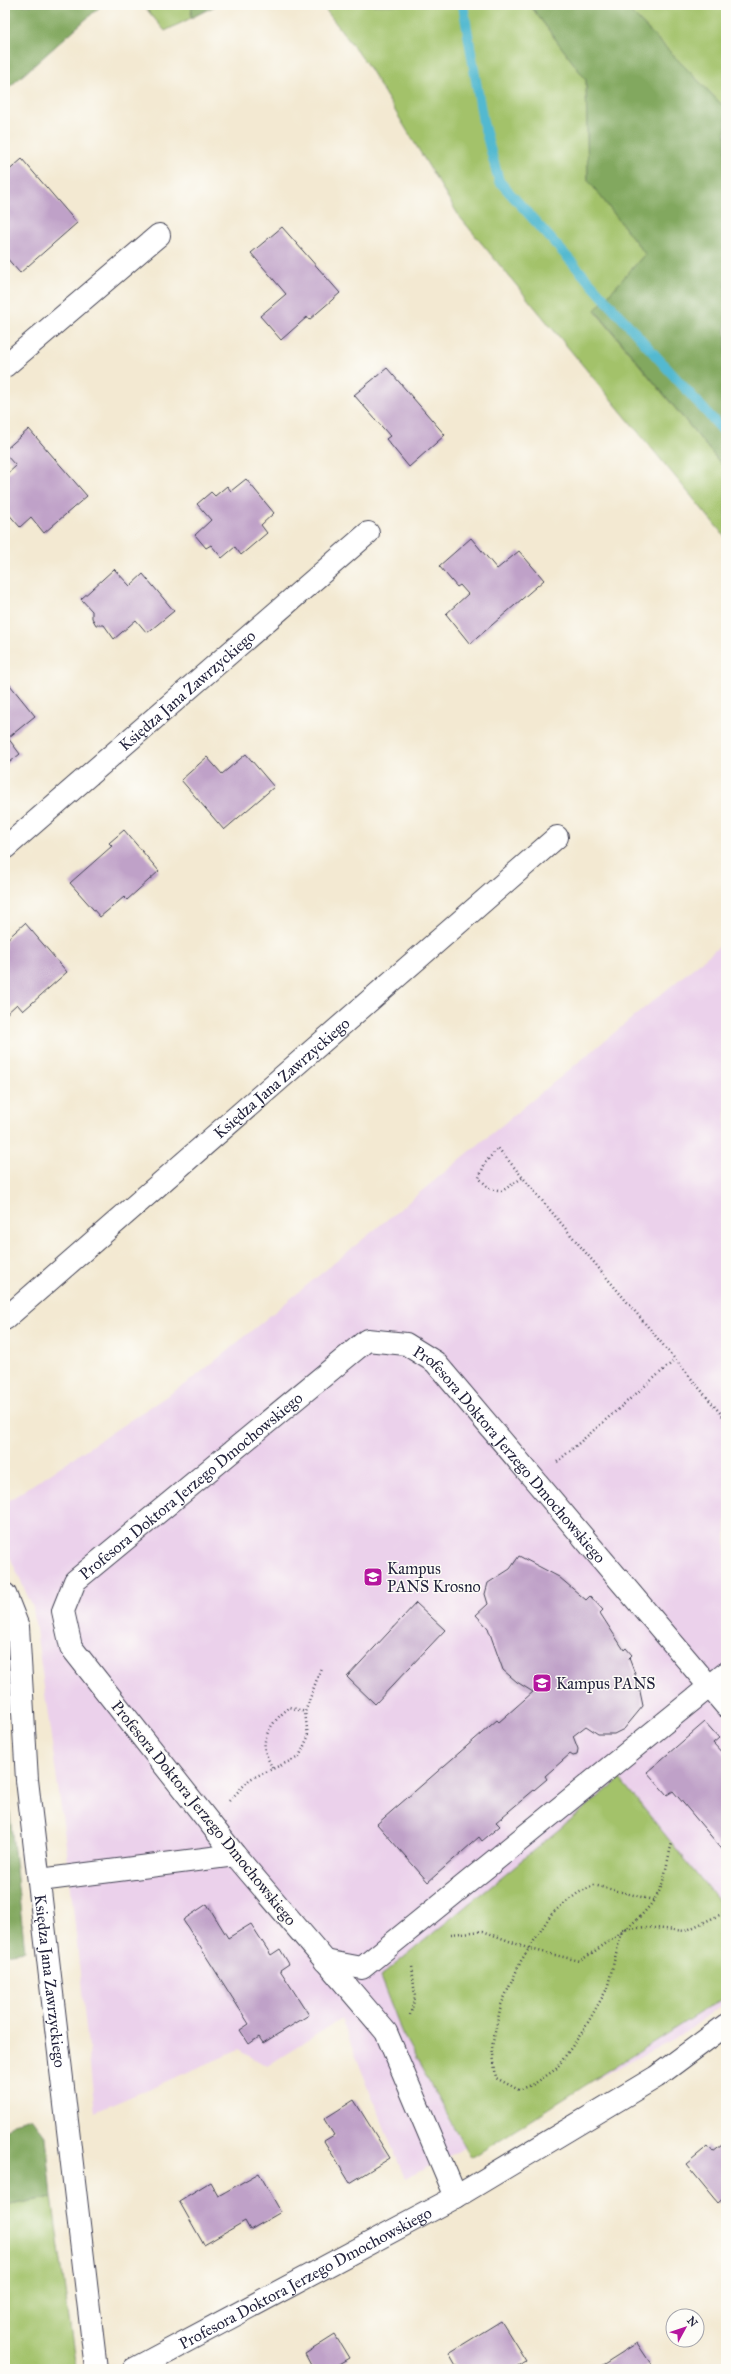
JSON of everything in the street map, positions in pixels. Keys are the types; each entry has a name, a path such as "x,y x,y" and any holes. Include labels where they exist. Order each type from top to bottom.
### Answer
{"street":[{"path":"5,366 159,235"},
{"name":"Księdza Jana Zawrzyckiego","path":"5,848 368,533"},
{"name":"Księdza Jana Zawrzyckiego","path":"5,1319 557,837"},
{"name":"Profesora Doktora Jerzego Dmochowskiego","path":"456,2197 386,2032 235,1855 71,1647 63,1611 75,1581 367,1340 406,1344 435,1362 718,1680 726,1706"},
{"name":"Księdza Jana Zawrzyckiego","path":"5,1594 18,1627 27,1780 40,1880 96,2369"},
{"path":"325,1960 362,1968 718,1680"},
{"path":"40,1880 235,1855"},
{"name":"Profesora Doktora Jerzego Dmochowskiego","path":"134,2369 456,2197 656,2077 726,2025"}],"path":[{"path":"522,1178 502,1191 489,1188 479,1178 485,1163 498,1148 726,1420"},
{"path":"553,1466 675,1360"},
{"path":"226,1804 250,1779 299,1757 308,1737 305,1712 321,1668"},
{"path":"272,1768 264,1749 268,1733 277,1716 290,1707 305,1712"},
{"path":"445,1934 483,1932 530,1949 580,1961 645,1911 660,1888 672,1843"},
{"path":"622,1930 607,1989 583,2031 556,2070 534,2084 519,2090 496,2078 492,2046 500,2006 521,1962 552,1913 578,1893 594,1885 653,1900"},
{"path":"622,1930 644,1927 685,1931 726,1912"},
{"path":"406,2017 411,2014 415,1998 412,1957"}],"shaded area":[{"name":"Kampus PANS Krosno","path":"726,941 726,2001 685,2033 405,2179 341,2019 267,2066 239,2050 95,2112 67,1852 33,1608 5,1546 5,1503 194,1378"}],"green space":[{"path":"5,5 102,5 5,91"},
{"path":"143,5 192,5 191,18 165,31"},
{"path":"192,5 217,5 191,18"},
{"path":"322,5 530,5 586,80 588,180 645,254 595,311 726,470 726,538 459,216 366,63"},
{"path":"530,5 624,5 726,109 726,470 595,310 645,254 588,180 586,80"},
{"path":"624,5 726,5 726,109"},
{"path":"5,1769 25,1951 5,1954"},
{"path":"620,1779 726,1910 726,1996 471,2158 402,2033 380,1977"},
{"path":"31,2118 46,2137 52,2197 5,2206 5,2131 13,2123"},
{"path":"52,2197 75,2362 74,2369 5,2369 5,2206"}],"building":[{"path":"22,159 77,223 20,273 5,256 5,174"},
{"path":"282,227 340,293 309,320 307,317 281,340 260,316 286,294 251,253"},
{"path":"387,368 445,435 409,467 386,439 390,436 354,395"},
{"path":"29,429 87,496 44,533 31,517 20,527 5,510 5,476 16,466 5,454 5,450"},
{"path":"246,479 274,513 261,525 267,533 241,555 235,547 222,558 211,545 206,548 195,535 211,520 197,504 211,492 215,496 227,486 231,491"},
{"path":"471,538 497,569 519,551 544,580 470,644 446,614 468,594 460,585 457,587 439,566"},
{"path":"114,569 130,586 143,574 174,611 147,633 136,620 114,639 104,625 96,625 92,618 92,611 81,599"},
{"path":"10,685 35,716 8,738 20,754 5,766 5,689"},
{"path":"246,754 274,787 224,830 181,780 207,757 222,774"},
{"path":"124,830 159,871 127,900 124,897 100,917 70,883 112,846 109,843"},
{"path":"25,923 67,972 23,1011 17,1004 5,1015 5,941"},
{"path":"519,1556 559,1577 586,1600 590,1596 603,1610 600,1613 624,1650 626,1648 632,1655 629,1658 638,1682 643,1706 624,1729 614,1734 598,1734 586,1726 573,1736 578,1749 577,1755 573,1756 570,1754 545,1776 547,1779 496,1822 500,1826 482,1841 479,1837 428,1882 377,1824 497,1720 499,1722 533,1692 517,1682 503,1670 488,1628 476,1615 488,1604 485,1594 488,1583 510,1569"},
{"path":"416,1603 445,1630 375,1704 347,1677"},
{"path":"705,1722 719,1738 713,1743 726,1757 726,1854 673,1791 667,1795 647,1772"},
{"path":"207,1904 228,1938 251,1924 271,1955 280,1949 289,1964 280,1970 309,2015 263,2043 259,2037 249,2044 240,2030 249,2024 183,1920"},
{"path":"354,2100 390,2158 350,2183 324,2141 334,2135 324,2119"},
{"path":"726,2142 726,2196 718,2203 686,2164 708,2146 713,2152"},
{"path":"259,2173 281,2212 250,2230 245,2221 204,2245 179,2201 210,2182 218,2196"},
{"path":"501,2321 526,2361 514,2369 458,2369 449,2353"},
{"path":"335,2335 349,2358 330,2369 313,2369 305,2354"},
{"path":"637,2343 651,2364 644,2369 596,2369"},
{"path":"359,2365 361,2369 351,2369"}],"waterway":[{"path":"463,5 483,122 499,181 726,434"}],"place":[{"name":"Kampus PANS Krosno","path":"373,1577"},
{"name":"Kampus PANS","path":"542,1683"}]}
